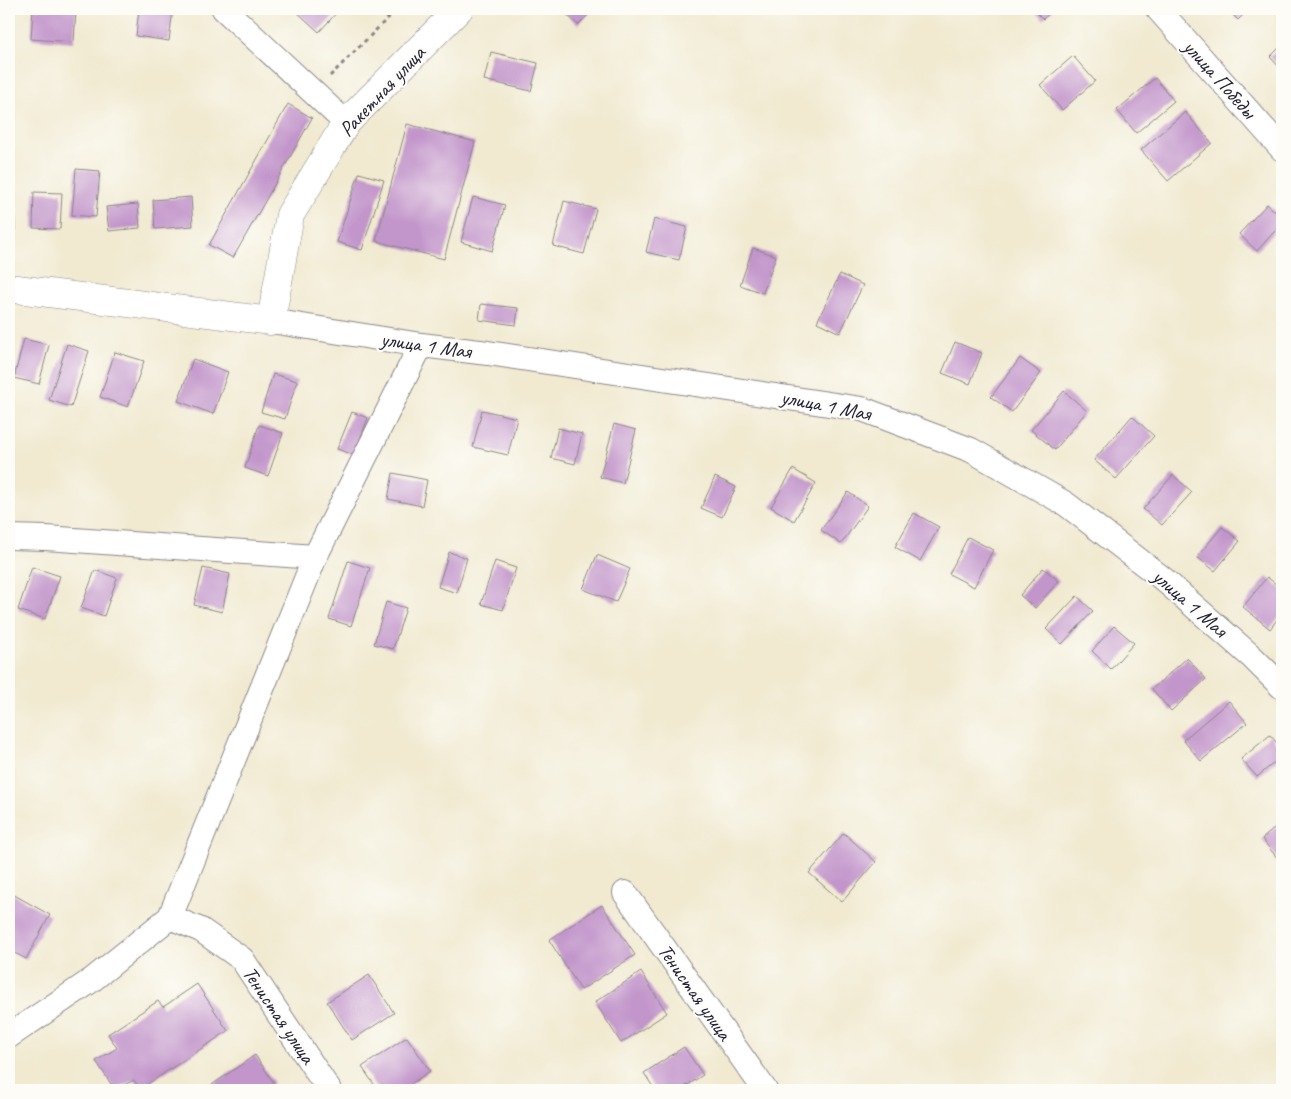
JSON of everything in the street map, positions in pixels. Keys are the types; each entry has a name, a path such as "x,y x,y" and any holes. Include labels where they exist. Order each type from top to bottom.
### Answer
{"main road":[{"name":"Ракетная улица","path":"270,321 290,215 346,123 459,9"},
{"path":"9,288 270,321"}],"street":[{"path":"224,9 346,123"},
{"name":"улица Победы","path":"1158,9 1282,149"},
{"name":"улица 1 Мая","path":"270,321 421,346 488,353 862,409 971,450 1066,504 1162,578 1282,687"},
{"path":"9,1036 92,980 170,917 315,557 421,346"},
{"path":"9,538 46,538 315,557"},
{"name":"Тенистая улица","path":"626,893 765,1090"},
{"name":"Тенистая улица","path":"170,917 201,930 242,959 329,1090"}],"path":[{"path":"313,92 397,9"}],"building":[{"path":"33,9 76,9 74,42 31,39"},
{"path":"139,9 173,9 169,41 136,36"},
{"path":"298,9 340,9 319,32 296,11"},
{"path":"561,9 594,9 578,25"},
{"path":"1033,9 1054,9 1043,19"},
{"path":"1227,9 1249,9 1238,20"},
{"path":"1282,45 1282,70 1270,57"},
{"path":"491,52 538,63 531,91 484,80"},
{"path":"1073,56 1095,81 1062,110 1040,85"},
{"path":"1155,78 1174,101 1136,133 1117,110"},
{"path":"288,104 312,118 233,258 209,245"},
{"path":"1185,112 1212,143 1168,181 1141,150"},
{"path":"407,124 475,142 444,259 376,241"},
{"path":"76,169 100,171 96,217 72,215"},
{"path":"359,173 384,180 362,250 337,242"},
{"path":"9,192 14,192 15,231 9,231"},
{"path":"34,192 62,193 60,229 33,228"},
{"path":"191,197 193,226 155,229 153,200"},
{"path":"473,197 505,205 492,251 461,242"},
{"path":"564,201 596,209 584,254 553,246"},
{"path":"138,204 140,228 109,231 106,207"},
{"path":"1267,204 1282,218 1282,223 1257,251 1239,234"},
{"path":"654,219 687,227 679,260 646,252"},
{"path":"753,248 776,256 763,293 740,285"},
{"path":"840,274 863,285 840,333 817,322"},
{"path":"481,304 518,308 516,325 479,320"},
{"path":"24,339 49,345 39,384 14,378"},
{"path":"955,342 982,353 970,384 942,373"},
{"path":"67,344 89,351 71,407 49,400"},
{"path":"115,352 144,361 128,407 100,397"},
{"path":"1020,358 1041,373 1012,412 991,397"},
{"path":"193,359 228,372 213,414 178,401"},
{"path":"273,374 297,381 285,419 261,412"},
{"path":"1064,391 1087,411 1055,450 1031,430"},
{"path":"482,410 517,418 508,455 473,447"},
{"path":"352,412 368,418 354,455 337,449"},
{"path":"1132,416 1154,436 1116,479 1094,460"},
{"path":"614,424 636,430 623,483 600,477"},
{"path":"259,425 283,433 268,476 245,468"},
{"path":"558,428 582,434 575,464 551,458"},
{"path":"793,469 816,483 794,521 771,507"},
{"path":"393,473 427,480 422,506 388,499"},
{"path":"1173,475 1192,492 1162,525 1143,509"},
{"path":"715,477 736,487 722,517 701,508"},
{"path":"848,492 868,506 841,544 821,530"},
{"path":"914,513 939,527 920,561 895,547"},
{"path":"1222,527 1240,541 1215,571 1197,557"},
{"path":"968,537 993,550 974,587 949,574"},
{"path":"449,552 467,558 457,593 438,587"},
{"path":"597,555 630,569 616,602 583,589"},
{"path":"348,561 370,568 351,626 329,619"},
{"path":"495,561 516,568 503,610 481,604"},
{"path":"32,567 60,576 45,619 18,610"},
{"path":"203,568 230,574 222,612 194,605"},
{"path":"1043,568 1059,581 1035,608 1020,595"},
{"path":"95,570 117,578 104,616 81,608"},
{"path":"1267,577 1282,589 1282,613 1270,629 1243,607"},
{"path":"1077,596 1093,611 1062,644 1046,629"},
{"path":"386,602 406,608 393,649 374,644"},
{"path":"1114,626 1134,643 1111,669 1092,651"},
{"path":"1187,658 1206,679 1171,711 1152,689"},
{"path":"1229,701 1247,723 1201,761 1183,740"},
{"path":"1270,735 1282,749 1282,756 1257,777 1241,759"},
{"path":"1282,822 1282,864 1262,839"},
{"path":"844,833 876,862 842,902 809,873"},
{"path":"9,892 50,915 26,959 9,950"},
{"path":"602,905 635,955 581,990 549,940"},
{"path":"641,972 667,1013 621,1043 595,1002"},
{"path":"369,975 394,1013 352,1040 327,1002"},
{"path":"197,984 228,1031 140,1089 134,1080 115,1090 96,1061 117,1048 108,1034 158,1001 163,1007"},
{"path":"407,1037 430,1071 402,1090 378,1090 362,1067"},
{"path":"684,1047 703,1075 680,1090 655,1090 644,1073"},
{"path":"255,1055 274,1083 263,1090 211,1090 209,1087"}]}
